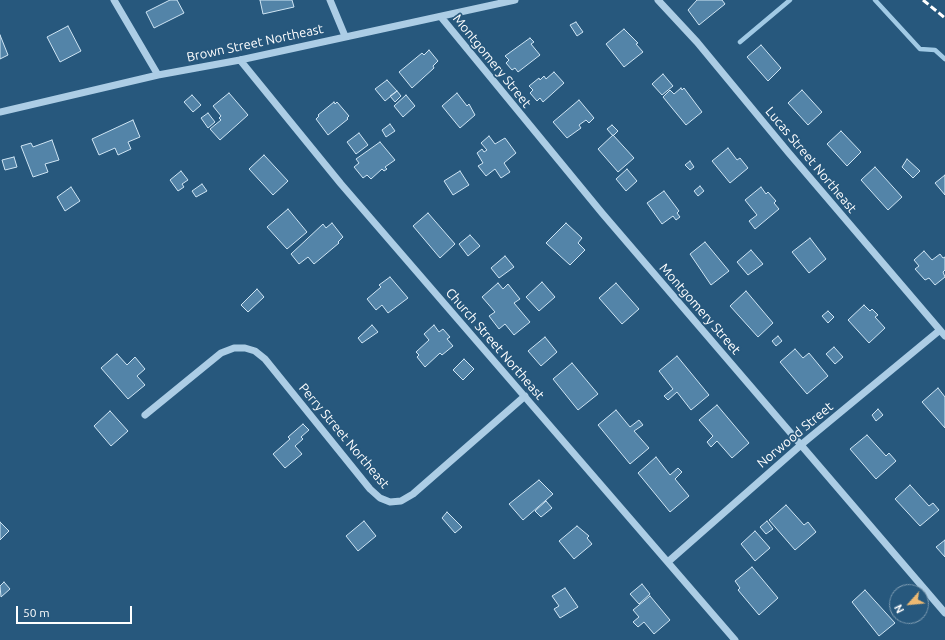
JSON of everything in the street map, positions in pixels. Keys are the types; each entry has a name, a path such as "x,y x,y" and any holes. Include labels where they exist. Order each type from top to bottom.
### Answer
{"street":[{"path":"114,0 158,75"},
{"path":"330,0 346,36"},
{"name":"Brown Street Northeast","path":"0,112 158,75 240,60 515,0"},
{"name":"Lucas Street Northeast","path":"658,0 697,42 788,152 942,333"},
{"name":"Montgomery Street","path":"441,17 602,213 802,444 945,613"},
{"name":"Church Street Northeast","path":"240,60 341,184 669,561 735,640"},
{"name":"Norwood Street","path":"669,561 802,444 942,333"},
{"name":"Perry Street Northeast","path":"146,415 221,353 234,348 245,348 255,351 264,359 370,489 380,498 390,502 401,501 413,494 525,396"}],"building":[{"path":"170,0 177,0 184,13 154,28 146,12"},
{"path":"260,0 292,0 294,7 263,14"},
{"path":"697,0 722,0 725,4 699,25 688,10"},
{"path":"576,22 583,32 577,36 570,25"},
{"path":"68,26 81,51 60,62 47,37"},
{"path":"624,29 638,43 636,44 643,52 624,67 606,44"},
{"path":"0,35 8,55 0,59"},
{"path":"530,38 534,42 531,44 540,55 518,72 515,68 512,70 506,63 509,60 505,56"},
{"path":"761,45 781,68 768,81 747,57"},
{"path":"429,50 438,61 433,66 434,68 412,88 399,72 422,53 424,55"},
{"path":"554,72 564,83 543,102 540,98 537,101 530,93 533,90 529,86 539,78 540,80 544,76 546,79"},
{"path":"663,74 673,86 662,95 652,84"},
{"path":"387,80 397,91 385,101 375,89"},
{"path":"681,88 682,90 684,88 702,112 686,125 663,97 670,90 674,94"},
{"path":"802,90 822,112 808,125 788,103"},
{"path":"397,91 401,96 395,102 390,96"},
{"path":"229,93 248,115 220,140 210,129 221,120 219,118 221,116 213,106"},
{"path":"457,93 467,106 469,104 475,115 460,128 442,106"},
{"path":"192,95 201,105 193,112 184,102"},
{"path":"406,95 415,106 403,117 394,106"},
{"path":"579,100 594,118 589,123 586,120 579,125 581,128 567,138 553,122"},
{"path":"334,102 335,104 337,102 349,116 347,118 348,119 328,135 316,119 319,116 318,115"},
{"path":"208,113 215,122 208,128 201,118"},
{"path":"133,120 140,137 128,142 131,149 118,155 115,148 99,155 92,139"},
{"path":"390,124 395,131 386,137 382,130"},
{"path":"612,125 618,131 613,136 607,129"},
{"path":"841,131 861,152 847,166 827,144"},
{"path":"359,133 368,145 356,154 347,142"},
{"path":"613,135 634,158 618,172 598,149"},
{"path":"489,136 495,144 505,138 516,153 504,163 510,172 501,178 495,169 486,176 478,166 483,163 477,153 482,149 484,152 487,150 481,143"},
{"path":"52,140 59,160 45,164 48,172 33,177 21,146 31,143 33,147"},
{"path":"380,142 395,160 385,167 387,169 384,171 382,169 371,179 367,175 363,178 354,167 359,163 356,159"},
{"path":"728,148 737,160 740,158 748,168 730,183 712,161"},
{"path":"264,155 288,181 273,195 249,169"},
{"path":"14,157 17,167 5,170 2,160"},
{"path":"907,159 920,171 913,178 902,167"},
{"path":"690,161 694,167 690,170 685,165"},
{"path":"875,167 902,197 888,210 861,180"},
{"path":"627,169 637,181 626,191 616,179"},
{"path":"181,171 188,180 182,184 184,187 178,191 170,180"},
{"path":"460,171 469,185 453,195 444,181"},
{"path":"945,175 945,195 935,183"},
{"path":"202,184 207,191 196,197 192,191"},
{"path":"700,186 704,191 698,196 694,191"},
{"path":"71,187 80,201 65,211 57,197"},
{"path":"761,187 766,194 768,192 776,201 774,203 779,209 755,229 749,221 757,215 745,200"},
{"path":"664,191 679,211 677,213 680,217 676,220 673,216 662,224 647,203"},
{"path":"288,209 307,232 287,249 267,227"},
{"path":"428,213 455,244 440,258 413,226"},
{"path":"332,223 343,237 338,242 339,243 314,264 308,257 299,264 291,254 323,224 326,228"},
{"path":"566,223 582,238 578,243 585,250 570,265 546,243"},
{"path":"470,235 480,246 468,256 459,244"},
{"path":"810,238 826,259 809,273 792,252"},
{"path":"705,242 729,271 711,285 690,254"},
{"path":"751,250 763,264 748,275 737,262"},
{"path":"924,251 932,260 940,254 943,258 945,257 945,270 943,272 945,277 935,285 929,278 925,280 915,269 919,266 914,260"},
{"path":"505,256 514,267 499,278 491,268"},
{"path":"390,277 408,298 388,313 382,305 376,310 367,299 381,287 379,285"},
{"path":"542,282 555,297 539,311 526,297"},
{"path":"498,283 503,289 508,284 520,299 514,303 530,322 514,335 505,324 499,329 489,316 495,312 482,297"},
{"path":"616,283 639,309 622,324 599,298"},
{"path":"257,289 264,297 248,312 241,305"},
{"path":"746,291 773,323 758,337 730,306"},
{"path":"864,305 870,311 872,309 878,315 875,317 885,328 869,343 848,320"},
{"path":"828,311 834,317 828,323 822,316"},
{"path":"372,325 378,332 362,343 358,338"},
{"path":"434,325 439,332 443,329 450,337 447,339 453,346 442,355 440,353 425,367 417,357 419,355 416,352 429,340 424,334"},
{"path":"778,336 782,341 776,346 772,341"},
{"path":"545,337 557,352 541,366 528,351"},
{"path":"834,347 843,357 835,364 826,354"},
{"path":"795,349 803,358 809,353 828,376 807,394 780,362"},
{"path":"117,354 127,365 135,357 145,369 137,376 145,385 128,399 101,368"},
{"path":"677,356 709,395 691,410 677,392 668,400 664,396 673,389 659,371"},
{"path":"464,359 474,369 463,380 453,370"},
{"path":"572,363 598,394 578,410 553,379"},
{"path":"938,388 945,397 945,428 922,402"},
{"path":"717,405 749,443 732,458 717,441 711,447 707,442 713,436 699,420"},
{"path":"878,409 883,415 876,421 872,415"},
{"path":"616,410 630,427 639,420 643,425 634,431 649,448 630,464 598,425"},
{"path":"110,411 128,431 111,446 94,426"},
{"path":"303,424 309,430 301,437 303,439 295,446 302,454 285,468 273,454 290,439 288,437"},
{"path":"867,435 886,456 889,453 896,461 876,479 850,449"},
{"path":"656,457 670,475 678,468 682,472 675,479 689,496 670,512 638,473"},
{"path":"539,480 553,494 523,520 509,504"},
{"path":"910,485 929,506 933,503 939,510 920,526 895,499"},
{"path":"546,501 552,508 541,517 535,511"},
{"path":"786,505 804,525 808,522 816,532 795,550 769,520"},
{"path":"447,512 462,527 455,533 442,518"},
{"path":"364,521 376,536 358,551 346,536"},
{"path":"767,521 773,529 766,534 760,527"},
{"path":"0,522 9,531 0,540"},
{"path":"577,526 589,536 587,538 592,544 574,559 559,541"},
{"path":"755,531 770,548 755,561 741,544"},
{"path":"945,540 945,557 936,547"},
{"path":"752,567 778,598 759,615 738,590 740,588 735,581"},
{"path":"4,582 10,589 1,597 0,586"},
{"path":"642,584 650,594 639,604 630,594"},
{"path":"565,588 578,607 560,618 554,609 559,606 552,596"},
{"path":"865,590 889,616 889,624 894,624 879,636 852,602"},
{"path":"650,596 670,620 654,634 644,622 638,627 633,622 639,617 633,610"}],"waterway":[{"path":"740,42 790,0"},
{"path":"875,0 920,49 935,50 945,59"}],"railway":[{"path":"923,0 945,18"}]}
